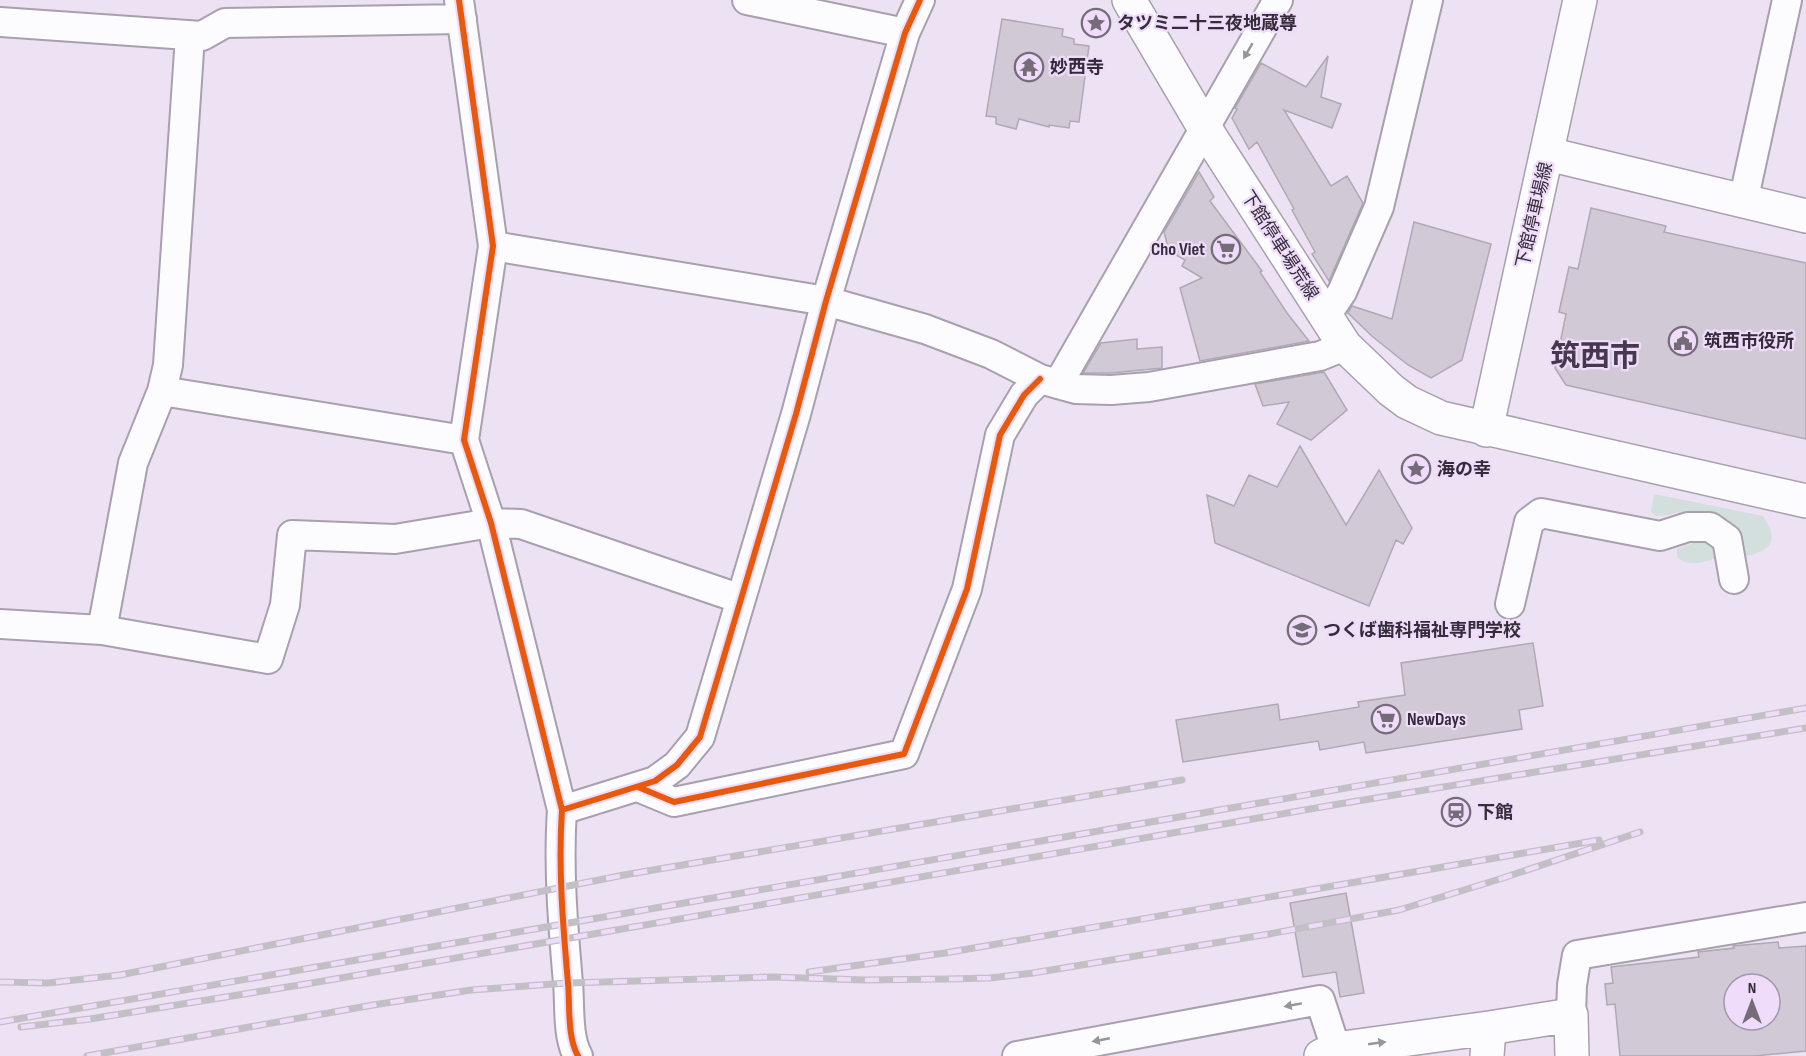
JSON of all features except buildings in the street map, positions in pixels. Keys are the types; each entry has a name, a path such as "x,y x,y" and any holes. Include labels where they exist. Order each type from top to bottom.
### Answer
{"main road":[{"name":"下館停車場荒線","path":"1129,0 1204,127 1345,346 1391,390 1407,402 1441,418 1486,430 1806,501"},
{"name":"下館停車場線","path":"1486,430 1580,0"},
{"path":"1548,154 1806,216"},
{"path":"1329,1052 1488,1042 1571,1015 1572,1056"}],"street":[{"path":"747,0 905,33"},
{"path":"562,810 655,781 677,765 700,738 905,33 920,0"},
{"path":"638,787 674,802 904,754 967,589 1000,435 1024,395 1049,381 1204,127 1278,0"},
{"path":"1325,317 1342,292 1379,207 1428,0"},
{"path":"1743,202 1787,0"},
{"path":"0,22 202,36 226,11 461,9 493,246 464,440 491,523 562,810 560,843 566,968 570,1018 578,1056"},
{"path":"102,630 133,463 162,391 168,365 190,36"},
{"path":"493,246 826,301 925,329 991,354 1049,381 1076,389 1111,390 1149,387 1320,356 1345,346"},
{"path":"162,391 464,440"},
{"path":"1510,604 1529,522 1541,513 1660,536 1688,527 1710,527 1726,538 1734,579"},
{"path":"0,624 102,630 268,658 285,605 292,534 395,539 491,523 521,524 741,599"},
{"path":"1571,1015 1572,985 1577,955 1806,917"},
{"path":"1017,1056 1320,1000 1329,1052"}],"shaded area":[{"path":"1654,494 1763,516 1771,531 1771,542 1763,550 1747,556 1743,554 1724,522 1677,512 1656,516 1651,512"},
{"path":"1704,539 1711,540 1721,556 1693,563 1677,557 1677,549"}],"railway":[{"path":"0,1022 1806,708"},
{"path":"21,1027 90,1019 312,983 1339,804 1806,728"},
{"path":"0,982 48,983 120,975 624,875 1182,780"},
{"path":"87,1056 373,1005 471,990 568,983 773,977 864,980 947,979 990,978 1033,973 1399,910 1640,832"},
{"path":"809,972 945,953 1599,840"}],"cycle path":[{"path":"459,0 493,246 464,440 491,523 562,810 563,918 572,1040 578,1056"},
{"path":"562,810 655,781 677,765 700,737 796,414 826,301 905,33 920,0"},
{"path":"638,787 674,802 904,754 967,589 1000,435 1024,395 1040,379"}],"place":[{"name":"タツミ二十三夜地蔵尊","path":"1096,23"},
{"name":"妙西寺","path":"1029,67"},
{"name":"Cho Viet","path":"1226,249"},
{"name":"筑西市役所","path":"1683,341"},
{"name":"海の幸","path":"1416,469"},
{"name":"つくば歯科福祉専門学校","path":"1302,630"},
{"name":"NewDays","path":"1386,719"},
{"name":"下館","path":"1456,812"}],"district":[{"name":"筑西市","path":"1595,356"}]}
